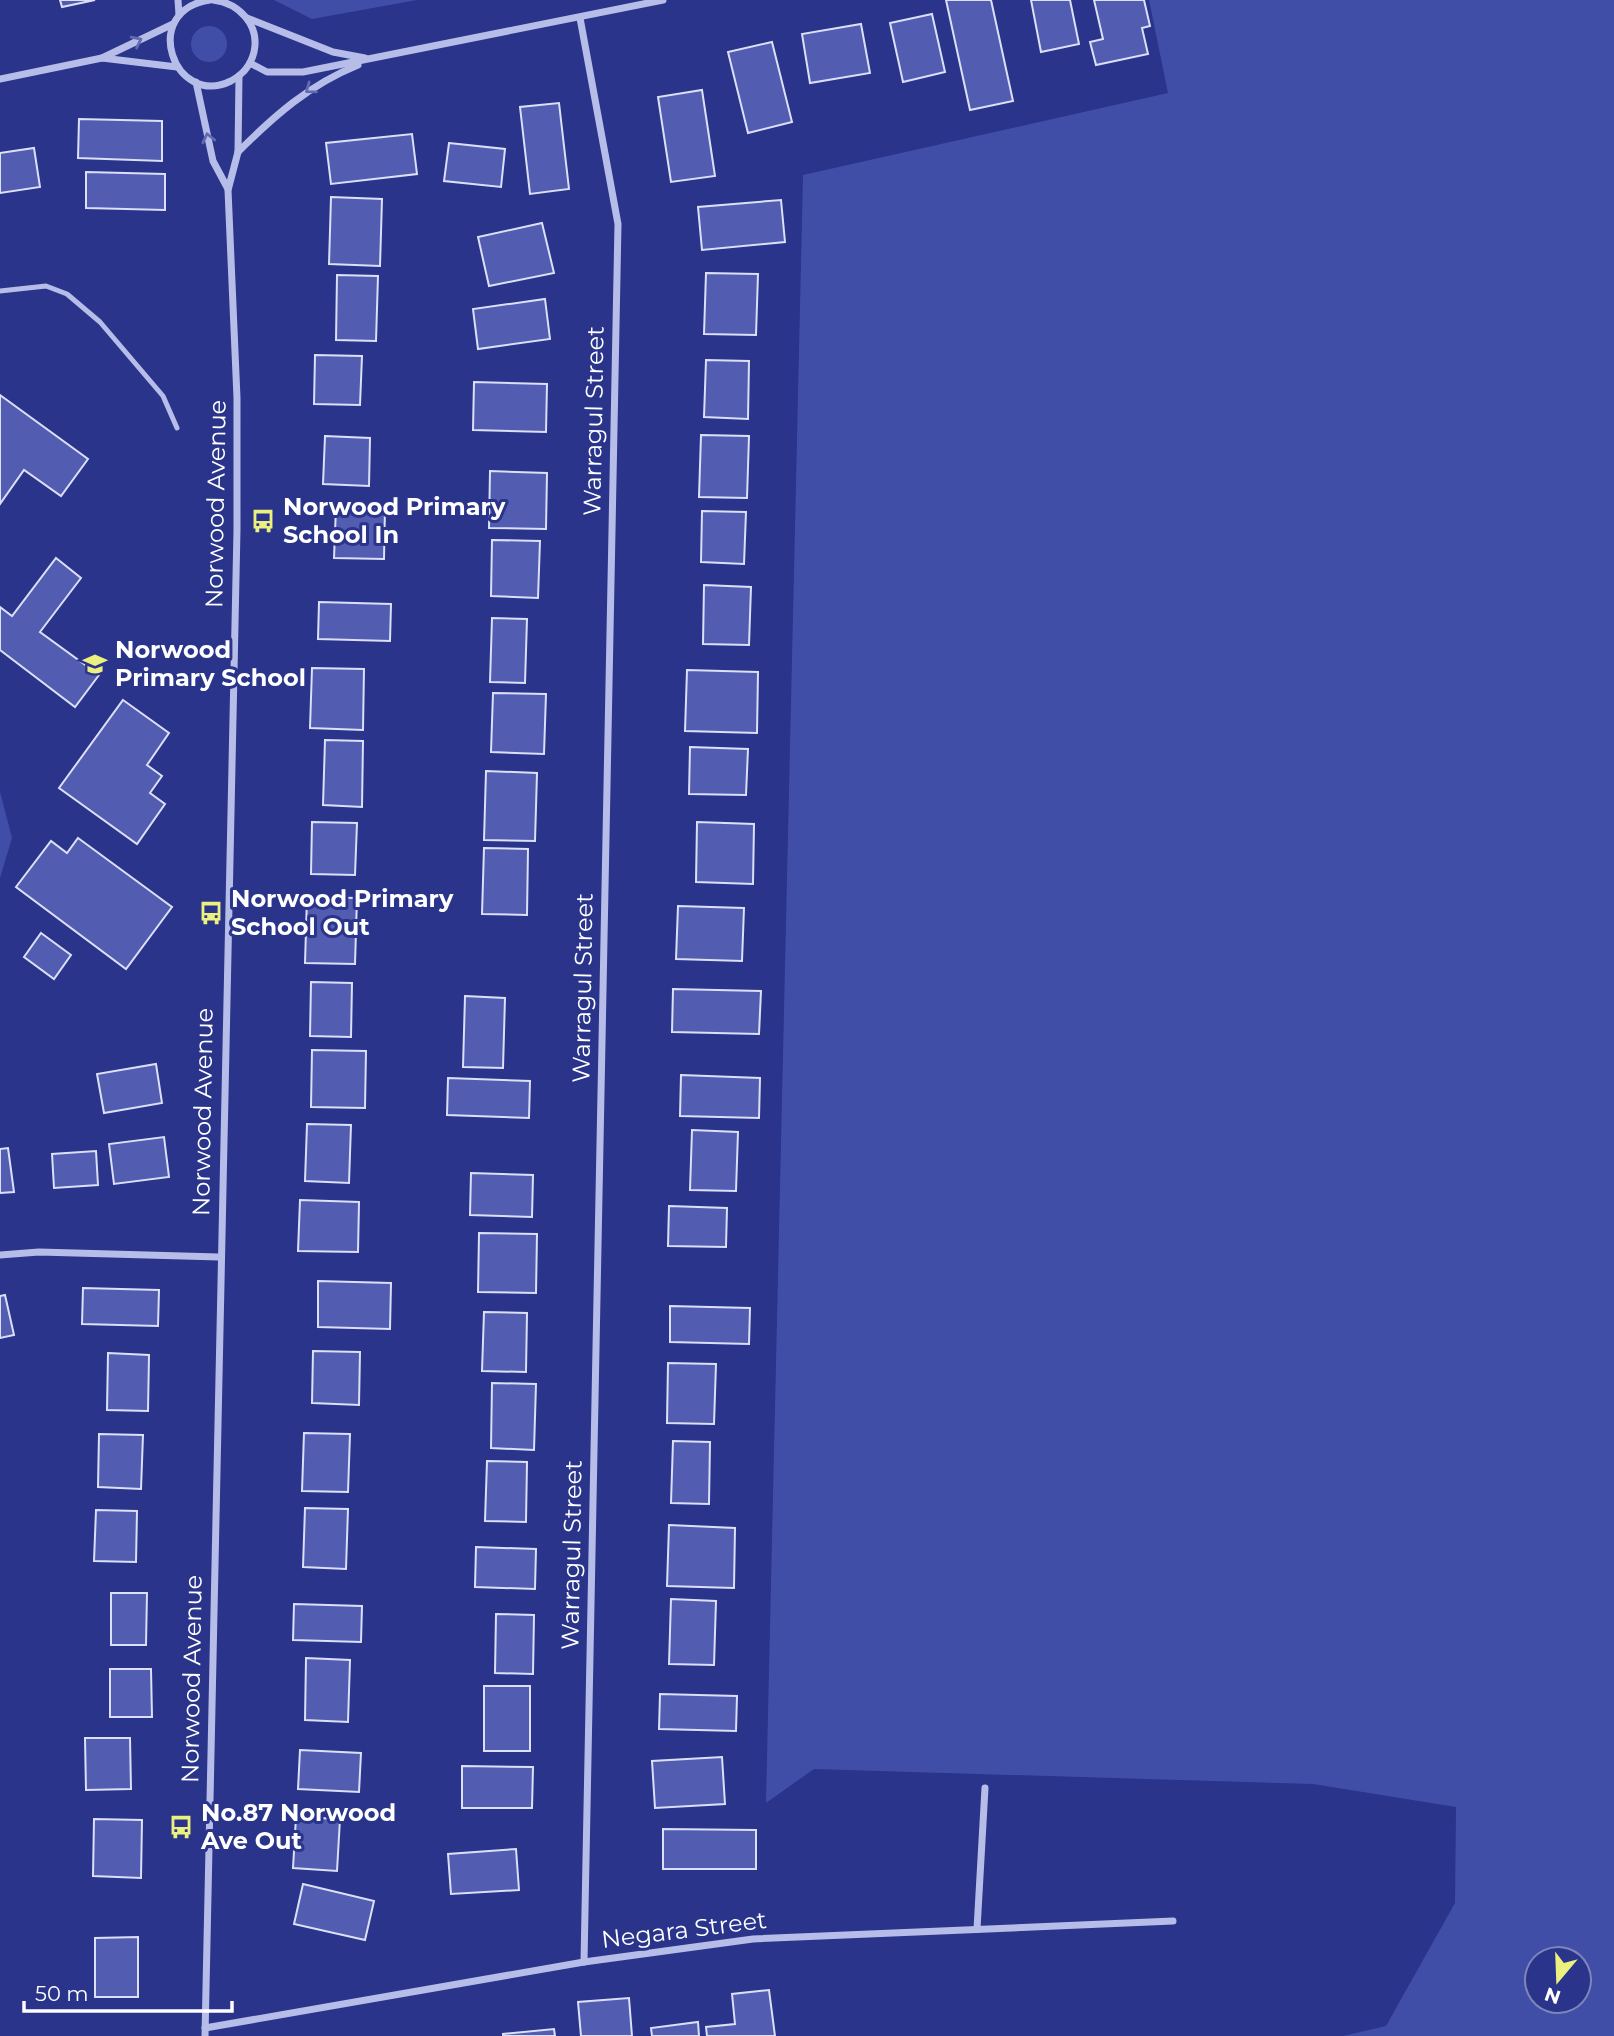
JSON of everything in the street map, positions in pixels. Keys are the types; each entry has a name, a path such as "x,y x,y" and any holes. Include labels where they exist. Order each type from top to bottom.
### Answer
{"street":[{"path":"178,0 179,15"},
{"path":"247,17 255,40 250,63 239,76 218,85 196,82 177,67 169,46 173,24 188,7 211,0 223,1 237,7 247,17 333,52 371,59"},
{"path":"250,63 267,72 303,72 663,0"},
{"name":"Warragul Street","path":"580,18 618,224 584,1962"},
{"path":"0,79 102,58 173,24"},
{"path":"102,58 177,67"},
{"path":"238,152 282,109 324,79 371,59"},
{"name":"Norwood Avenue","path":"205,2032 219,1257 237,517 237,398 228,190 238,152 239,76"},
{"name":"Norwood Avenue","path":"196,82 213,161 228,190"},
{"path":"0,1255 39,1252 219,1257"},
{"path":"977,1929 985,1788"},
{"name":"Negara Street","path":"205,2032 584,1962 752,1939 1172,1921"}],"lane":[{"path":"0,291 46,286 67,294 100,322 163,396 177,428"}],"shaded area":[{"path":"274,0 417,0 312,19"},
{"path":"1149,0 1614,0 1614,2036 1343,2036 1386,2026 1455,1903 1456,1807 1313,1784 814,1769 766,1803 803,175 1168,93"},
{"path":"209,26 222,31 227,44 222,57 209,62 196,57 191,44 196,31"},
{"path":"0,792 12,838 0,878"}],"building":[{"path":"60,0 95,0 62,7"},
{"path":"946,0 991,0 1013,101 970,110"},
{"path":"1031,0 1070,0 1079,44 1041,52"},
{"path":"1094,0 1144,0 1150,26 1142,28 1148,54 1096,65 1090,42 1103,39"},
{"path":"932,14 945,72 903,82 890,23"},
{"path":"861,24 870,73 810,83 802,34"},
{"path":"772,42 792,122 748,133 728,52"},
{"path":"702,90 715,176 671,182 658,97"},
{"path":"559,103 569,189 530,194 520,107"},
{"path":"79,119 162,121 162,161 78,158"},
{"path":"412,134 417,174 331,184 326,143"},
{"path":"449,143 505,149 501,187 444,181"},
{"path":"34,148 40,187 0,193 0,153"},
{"path":"86,172 165,174 165,210 86,208"},
{"path":"331,197 382,199 380,266 329,264"},
{"path":"781,200 785,242 702,250 698,207"},
{"path":"542,223 554,273 489,286 478,237"},
{"path":"706,273 758,274 756,335 704,334"},
{"path":"337,275 378,276 376,341 336,340"},
{"path":"545,299 550,339 478,349 473,309"},
{"path":"315,355 362,356 360,405 314,404"},
{"path":"706,360 749,361 748,419 704,417"},
{"path":"474,382 547,384 546,432 473,430"},
{"path":"0,395 88,459 61,496 24,470 0,504"},
{"path":"701,435 749,436 747,498 699,497"},
{"path":"325,436 370,438 369,486 323,484"},
{"path":"490,471 547,473 546,529 489,528"},
{"path":"336,507 385,509 384,559 334,558"},
{"path":"702,511 746,512 744,564 701,562"},
{"path":"492,540 540,541 538,598 491,596"},
{"path":"56,558 81,578 40,632 99,675 75,707 0,650 0,607 12,616"},
{"path":"704,585 751,587 749,645 703,644"},
{"path":"319,602 391,604 390,641 318,639"},
{"path":"492,618 527,619 525,683 490,682"},
{"path":"312,668 364,669 363,730 310,728"},
{"path":"687,670 758,672 757,733 685,731"},
{"path":"493,693 546,694 544,754 491,752"},
{"path":"123,700 169,733 147,765 162,776 150,793 165,804 137,844 59,788"},
{"path":"325,740 363,741 362,807 323,805"},
{"path":"690,747 748,749 746,795 689,794"},
{"path":"486,771 537,773 535,841 484,840"},
{"path":"312,822 357,823 355,875 311,874"},
{"path":"697,822 754,824 753,884 696,882"},
{"path":"78,838 172,907 126,969 16,887 51,841 67,853"},
{"path":"484,848 528,849 527,915 482,914"},
{"path":"307,897 357,898 355,964 305,963"},
{"path":"678,906 744,908 742,961 676,959"},
{"path":"41,933 71,955 54,979 24,957"},
{"path":"311,982 352,983 351,1037 310,1036"},
{"path":"673,989 761,991 759,1034 672,1032"},
{"path":"465,996 505,998 503,1068 463,1067"},
{"path":"312,1050 366,1051 365,1108 311,1107"},
{"path":"156,1064 162,1103 104,1113 97,1074"},
{"path":"681,1075 760,1078 759,1118 680,1116"},
{"path":"448,1078 530,1081 529,1118 447,1115"},
{"path":"307,1124 351,1125 349,1183 305,1181"},
{"path":"692,1130 738,1132 736,1191 690,1190"},
{"path":"164,1137 169,1177 114,1184 109,1144"},
{"path":"8,1148 14,1192 0,1193 0,1149"},
{"path":"96,1151 98,1185 54,1188 52,1154"},
{"path":"471,1173 533,1175 532,1217 470,1215"},
{"path":"300,1200 359,1202 358,1252 298,1251"},
{"path":"669,1206 727,1208 726,1247 668,1246"},
{"path":"479,1233 537,1234 536,1293 478,1292"},
{"path":"318,1281 391,1283 390,1329 318,1327"},
{"path":"83,1288 159,1290 158,1326 82,1324"},
{"path":"5,1295 14,1335 0,1338 0,1296"},
{"path":"670,1306 750,1308 749,1344 670,1342"},
{"path":"484,1312 527,1313 526,1372 482,1371"},
{"path":"313,1351 360,1352 359,1405 312,1403"},
{"path":"108,1353 149,1355 148,1411 107,1410"},
{"path":"668,1363 716,1364 714,1424 667,1423"},
{"path":"492,1383 536,1384 534,1450 491,1448"},
{"path":"304,1433 350,1434 348,1492 302,1491"},
{"path":"99,1434 143,1435 141,1489 98,1487"},
{"path":"673,1441 710,1442 709,1504 671,1503"},
{"path":"487,1461 527,1462 526,1522 485,1521"},
{"path":"305,1508 348,1509 346,1569 303,1567"},
{"path":"96,1510 137,1511 136,1562 94,1561"},
{"path":"669,1525 735,1528 734,1588 667,1586"},
{"path":"476,1547 536,1549 535,1589 475,1587"},
{"path":"111,1593 147,1593 146,1645 111,1645"},
{"path":"671,1599 716,1601 714,1665 669,1664"},
{"path":"294,1604 362,1606 361,1642 293,1640"},
{"path":"496,1614 534,1615 533,1674 495,1673"},
{"path":"306,1658 350,1660 348,1722 305,1720"},
{"path":"110,1669 151,1669 152,1717 110,1717"},
{"path":"484,1686 530,1686 530,1751 484,1751"},
{"path":"660,1694 737,1696 736,1731 659,1729"},
{"path":"85,1738 130,1738 131,1789 86,1790"},
{"path":"300,1750 361,1753 359,1792 298,1789"},
{"path":"722,1757 725,1804 655,1808 652,1761"},
{"path":"462,1766 533,1767 532,1808 462,1808"},
{"path":"296,1817 340,1819 337,1871 293,1868"},
{"path":"94,1819 142,1820 141,1878 93,1876"},
{"path":"663,1829 756,1830 756,1869 663,1869"},
{"path":"516,1849 519,1890 451,1894 448,1854"},
{"path":"303,1884 374,1901 365,1940 294,1924"},
{"path":"138,1937 138,1997 95,1997 95,1938"},
{"path":"769,1990 775,2036 707,2036 706,2027 735,2024 732,1994"},
{"path":"629,1998 632,2036 581,2036 578,2002"},
{"path":"698,2022 699,2036 652,2036 651,2028"},
{"path":"554,2029 555,2036 503,2036 503,2034"}],"place":[{"name":"Norwood Primary School In","path":"263,521"},
{"name":"Norwood Primary School","path":"95,664"},
{"name":"Norwood Primary School Out","path":"211,913"},
{"name":"No.87 Norwood Ave Out","path":"181,1827"}]}
